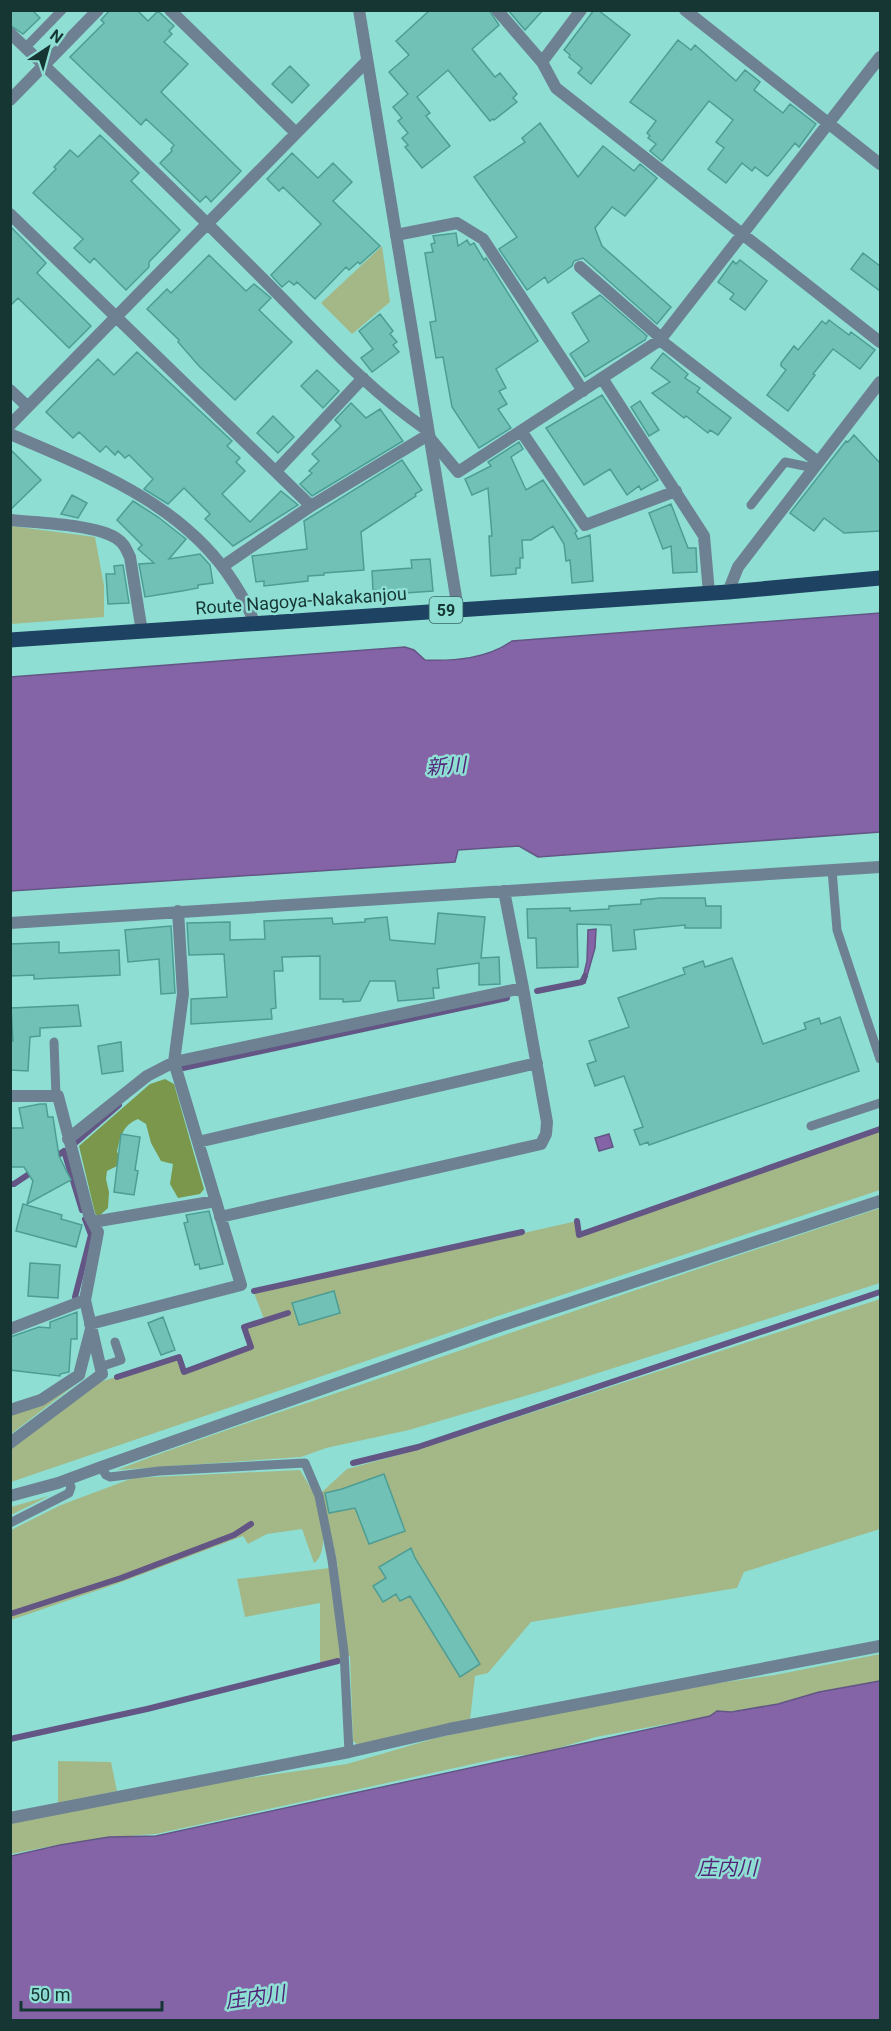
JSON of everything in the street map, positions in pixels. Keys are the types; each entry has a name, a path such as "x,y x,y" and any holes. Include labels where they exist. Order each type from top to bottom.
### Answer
{"main road":[{"name":"Route Nagoya-Nakakanjou","path":"10,640 728,592 880,579"}],"street":[{"path":"10,100 98,10"},
{"path":"170,10 296,133"},
{"path":"359,10 458,609"},
{"path":"497,10 542,62 556,88 880,342"},
{"path":"542,62 582,10"},
{"path":"685,10 880,164"},
{"path":"10,33 363,378 428,434 458,472 660,339 880,57"},
{"path":"10,425 367,61"},
{"path":"10,214 311,506"},
{"path":"396,235 457,223 483,239 583,391"},
{"path":"580,267 660,339 816,465"},
{"path":"276,471 363,378"},
{"path":"602,378 704,536 709,593"},
{"path":"728,592 738,567 880,382"},
{"path":"10,390 28,407"},
{"path":"521,431 585,525 676,491"},
{"path":"10,434 89,468 139,493 171,516 223,566 250,609 254,624"},
{"path":"223,566 311,506 428,434"},
{"path":"10,520 92,530 107,533 118,539 130,556 142,632"},
{"path":"10,923 880,867"},
{"path":"220,1217 541,1144 548,1122 504,891"},
{"path":"91,1326 241,1285 174,1062 183,994 178,911"},
{"path":"68,1139 147,1076 174,1062 523,988"},
{"path":"198,1142 537,1063"},
{"path":"10,1096 58,1096 89,1215 98,1232 85,1300 102,1374 10,1443"},
{"path":"93,1222 216,1201"},
{"path":"10,1496 68,1479 496,1327 880,1201"},
{"path":"10,1329 85,1300"},
{"path":"10,1410 41,1400 79,1375 91,1326"},
{"path":"10,1818 349,1752 460,1727 880,1647"}],"lane":[{"path":"26,48 62,10"},
{"path":"751,505 785,462 816,465"},
{"path":"832,870 837,930 880,1059"},
{"path":"54,1042 56,1096"},
{"path":"811,1126 880,1103"},
{"path":"100,1367 122,1360 115,1342"},
{"path":"101,1467 110,1477 159,1471 305,1463 319,1496 332,1560 344,1652 349,1752"},
{"path":"10,1523 69,1493 71,1487 68,1479"}],"green space":[{"path":"382,246 390,302 352,334 321,303"},
{"path":"11,526 95,537 104,586 104,617 11,624"},
{"path":"165,1079 174,1084 204,1189 200,1194 178,1198 170,1184 173,1164 161,1161 151,1143 146,1124 138,1119 126,1128 121,1137 117,1152 120,1156 117,1166 107,1171 108,1208 98,1217 95,1213 79,1146 150,1084"},
{"path":"880,1129 880,1190 492,1318 11,1482 11,1449 100,1382 179,1357 185,1372 251,1347 244,1327 264,1319 254,1293 577,1221 580,1235"},
{"path":"880,1208 880,1283 545,1390 409,1430 326,1448 301,1457 117,1470 637,1289"},
{"path":"880,1299 880,1529 744,1572 737,1588 531,1622 488,1673 475,1676 470,1720 358,1745 353,1741 350,1656 320,1664 320,1603 245,1617 237,1579 338,1567 322,1492 347,1469 420,1449"},
{"path":"89,1374 11,1434 11,1415 41,1404"},
{"path":"300,1470 313,1492 322,1521 322,1550 314,1563 302,1529 267,1534 248,1544 243,1536 119,1583 11,1620 11,1530 61,1505 133,1478"},
{"path":"49,1496 11,1515 11,1507"},
{"path":"880,1654 880,1680 874,1683 819,1692 778,1704 717,1711 710,1716 596,1737 538,1754 509,1756 156,1834 83,1841 11,1854 11,1821 221,1782 347,1764 436,1738 562,1710 684,1688 775,1675"},
{"path":"58,1761 111,1762 117,1791 58,1804"}],"water":[{"name":"新川","path":"880,613 880,832 538,857 519,846 458,850 455,862 11,891 11,677 405,647 414,650 425,660 447,660 470,658 492,652 512,641"},
{"path":"596,929 595,948 585,983 582,982 587,961 588,930"},
{"path":"609,1134 613,1147 599,1151 595,1138"},
{"name":"庄内川","path":"880,1681 880,2020 11,2020 11,1856 109,1837 156,1836 710,1716 717,1711 731,1712 778,1704 819,1692"}],"building":[{"path":"10,10 32,10 40,18 23,34 10,25"},
{"path":"110,10 137,10 148,21 158,11 174,26 169,31 172,34 164,42 188,64 161,92 241,171 211,202 206,196 200,202 160,163 172,151 174,145 146,119 141,125 70,57 104,23 101,20"},
{"path":"430,10 489,10 499,25 472,49 495,77 500,73 517,94 513,98 517,102 490,121 448,70 417,97 430,113 426,116 450,146 422,168 405,147 408,145 402,138 408,133 398,121 402,118 393,107 408,94 389,72 409,55 396,41"},
{"path":"508,10 543,10 525,30"},
{"path":"594,10 598,10 630,35 591,84 578,73 582,68 564,50"},
{"path":"678,40 691,50 695,45 736,81 745,70 760,82 754,90 783,113 790,104 816,124 799,147 795,143 769,175 767,176 755,167 752,171 742,163 726,183 708,169 724,148 716,142 733,120 709,101 662,161 650,151 656,144 648,138 650,136 647,133 656,121 630,102"},
{"path":"290,66 309,85 292,103 272,84"},
{"path":"540,123 578,177 603,146 634,171 640,164 657,178 625,216 612,207 595,228 602,246 671,307 657,324 583,258 574,261 572,266 548,283 545,277 527,290 499,249 517,237 474,177 525,142 522,138"},
{"path":"100,135 139,173 131,181 180,230 126,290 94,258 90,263 74,248 83,239 33,193 70,150 78,157"},
{"path":"292,153 318,178 333,163 352,182 333,201 380,246 360,264 358,262 349,270 346,267 315,299 297,282 294,285 289,281 282,287 271,275 321,224 283,187 279,191 267,179"},
{"path":"10,226 46,263 37,273 91,326 69,348 18,298 10,306"},
{"path":"456,233 458,246 467,240 470,245 474,243 484,260 486,258 538,341 496,369 506,388 499,391 507,404 498,409 511,428 479,448 452,407 443,357 436,358 430,322 436,321 425,253 433,252 431,244 435,243 433,236"},
{"path":"863,253 880,266 880,291 851,269"},
{"path":"209,255 246,291 254,284 271,298 259,310 292,342 235,400 199,366 178,342 179,340 147,309 167,289 171,293"},
{"path":"740,260 767,281 745,310 730,299 734,294 718,282 733,261 736,264"},
{"path":"600,295 647,336 645,340 585,377 570,354 589,341 572,313"},
{"path":"380,314 393,331 390,334 397,342 393,345 399,352 372,372 361,358 373,349 359,331"},
{"path":"829,320 849,335 851,332 875,350 860,369 833,349 788,411 767,395 786,370 781,363 794,346 798,350 822,321 826,324"},
{"path":"137,352 232,441 227,446 240,458 236,462 245,471 222,494 250,522 281,491 298,505 233,546 205,519 210,514 184,488 168,504 144,489 153,479 129,455 125,458 118,451 115,455 106,446 100,452 79,432 73,438 46,412 98,359 114,375"},
{"path":"663,353 688,374 685,378 700,388 697,392 731,418 718,435 710,430 708,433 686,416 684,418 652,393 670,382 651,368"},
{"path":"317,370 339,391 323,408 301,386"},
{"path":"602,395 658,480 641,490 639,486 627,495 610,469 584,485 546,428"},
{"path":"640,401 659,430 649,436 631,407"},
{"path":"351,403 366,418 380,409 403,441 312,496 300,484 312,473 309,471 319,461 312,454 341,426 335,420"},
{"path":"273,416 294,437 278,453 257,433"},
{"path":"854,435 880,463 880,531 844,533 824,518 814,531 790,513 846,441 848,442"},
{"path":"519,442 523,449 511,457 526,490 543,480 577,531 575,533 578,539 590,535 593,581 572,583 570,560 566,561 564,544 553,526 531,540 522,540 523,558 520,558 520,568 516,568 516,574 491,576 489,536 492,536 488,488 472,495 465,479 491,466 488,462"},
{"path":"10,449 41,480 10,510"},
{"path":"402,460 422,490 361,532 364,570 324,573 324,575 308,576 308,581 264,586 264,581 256,582 252,556 307,549 304,521"},
{"path":"72,495 87,503 78,518 61,514"},
{"path":"133,501 186,539 169,559 200,554 210,565 213,583 198,585 198,588 145,597 139,564 154,563 138,549 142,545 117,520"},
{"path":"671,504 688,548 696,548 697,572 673,573 671,546 663,549 649,513"},
{"path":"430,559 433,591 377,595 376,590 373,591 372,571 412,568 411,560"},
{"path":"123,565 129,603 108,604 106,574 115,574 114,566"},
{"path":"705,898 706,906 721,906 721,928 685,928 685,925 634,930 636,949 613,951 611,925 577,924 578,967 537,968 536,938 528,938 527,909 570,908 570,911 609,909 609,906 641,904 641,900"},
{"path":"438,913 485,917 481,958 499,957 500,984 479,985 479,963 437,969 439,988 433,988 434,998 398,1001 395,981 370,981 360,1001 343,1002 343,999 320,999 320,956 282,957 283,971 274,971 276,1008 271,1009 272,1019 191,1024 191,999 227,997 224,954 189,955 187,923 230,922 230,940 265,939 264,921 332,918 333,924 365,922 365,919 387,917 390,940 435,944"},
{"path":"171,926 175,993 161,994 159,959 128,962 125,930"},
{"path":"59,942 59,953 119,950 120,975 34,979 34,975 10,976 10,944"},
{"path":"732,958 763,1044 806,1029 804,1023 819,1018 821,1024 840,1017 859,1071 649,1145 648,1142 640,1145 634,1130 643,1127 624,1076 595,1086 587,1064 596,1061 589,1041 629,1027 618,998 685,974 683,968 703,961 705,967"},
{"path":"78,1005 81,1026 40,1028 40,1036 30,1037 28,1071 10,1070 10,1041 13,1041 11,1008"},
{"path":"121,1042 123,1071 102,1074 98,1046"},
{"path":"46,1104 48,1117 53,1117 59,1156 71,1180 27,1204 33,1181 24,1167 10,1167 10,1128 23,1128 19,1108"},
{"path":"121,1134 140,1137 134,1195 114,1192"},
{"path":"23,1204 62,1215 61,1219 82,1225 76,1247 16,1231"},
{"path":"209,1211 223,1264 200,1269 199,1264 195,1265 184,1223 188,1222 186,1215"},
{"path":"30,1263 60,1265 58,1298 28,1296"},
{"path":"334,1291 340,1313 299,1325 292,1303"},
{"path":"77,1312 77,1339 71,1339 69,1372 60,1374 60,1376 10,1370 10,1337 39,1327 50,1328 50,1322"},
{"path":"163,1317 175,1350 161,1355 148,1323"},
{"path":"384,1474 405,1531 369,1544 355,1508 329,1513 325,1493"},
{"path":"411,1548 480,1664 460,1677 410,1596 400,1601 396,1594 383,1602 373,1586 386,1578 379,1567"}],"waterway":[{"path":"537,991 582,982 585,976"},
{"path":"183,1068 507,998"},
{"path":"74,1144 119,1105"},
{"path":"577,1221 579,1235 880,1129"},
{"path":"54,1158 64,1151 82,1210"},
{"path":"10,1184 14,1184 35,1170"},
{"path":"75,1297 91,1235 85,1219"},
{"path":"254,1291 522,1232"},
{"path":"353,1463 418,1447 880,1292"},
{"path":"117,1377 179,1357 184,1372 251,1347 244,1327 288,1313"},
{"path":"10,1614 121,1578 234,1535 251,1524"},
{"path":"10,1739 147,1709 338,1661"}]}
